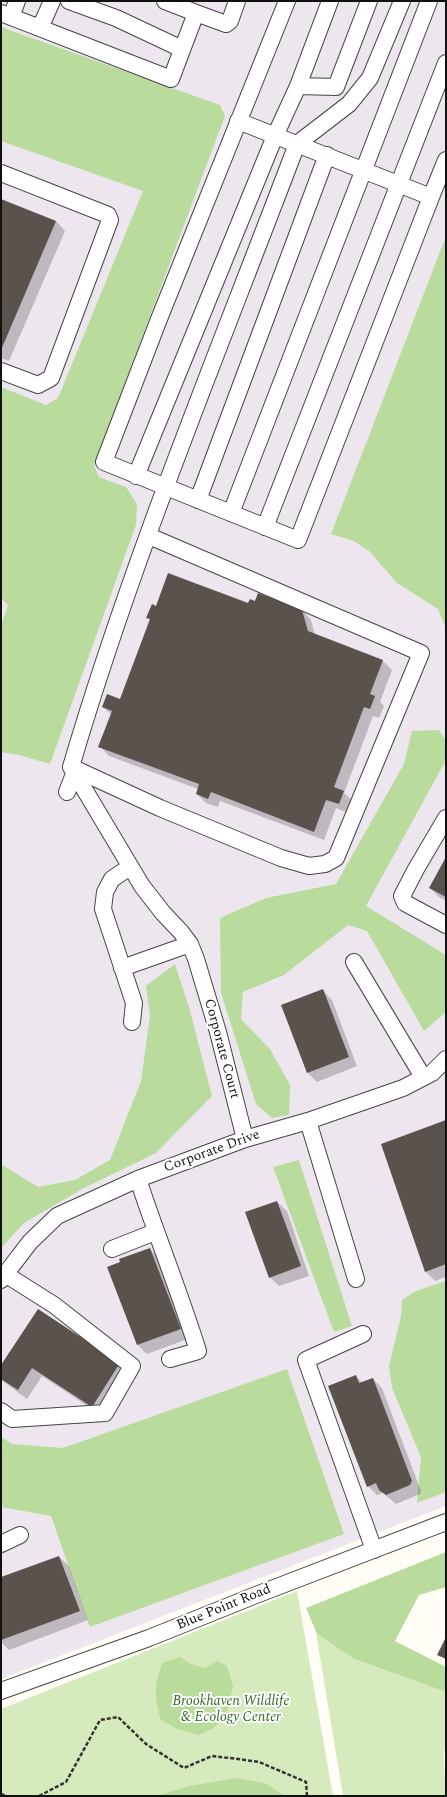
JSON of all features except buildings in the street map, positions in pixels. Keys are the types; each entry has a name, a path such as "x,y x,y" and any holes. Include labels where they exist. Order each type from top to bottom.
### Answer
{"street":[{"path":"17,1 6,15 171,79 196,13"},
{"path":"40,28 52,1"},
{"path":"69,1 116,18 182,49"},
{"path":"165,1 226,24 230,21 238,1"},
{"path":"286,1 104,462 298,540 446,160"},
{"path":"136,476 275,136 298,86 330,1"},
{"path":"298,86 336,87 369,1"},
{"path":"67,792 92,694 167,487 297,144 349,104 370,78 402,1"},
{"path":"231,513 365,170 429,1"},
{"path":"265,527 446,63"},
{"path":"238,121 431,197"},
{"path":"198,500 327,155"},
{"path":"1,172 108,215 110,220 51,378 38,385 1,371"},
{"path":"72,770 281,858 309,866 325,864 336,858 422,653 149,536"},
{"name":"Corporate Court","path":"72,770 93,815 142,886 190,944 218,1032 245,1139"},
{"path":"446,818 402,896 405,903 446,925"},
{"path":"130,867 112,880 105,892 103,909 134,1003 132,1022"},
{"path":"122,968 190,944"},
{"path":"354,962 423,1077"},
{"name":"Corporate Drive","path":"3,1277 30,1242 57,1216 138,1179 245,1139 308,1121 403,1088 432,1073 446,1059"},
{"path":"308,1121 356,1279"},
{"path":"138,1179 155,1232 187,1314 198,1351 170,1359"},
{"path":"112,1249 155,1232"},
{"path":"1,1411 12,1419 104,1413 132,1366 54,1305 3,1277"},
{"path":"363,1334 306,1360 374,1550"},
{"name":"Blue Point Road","path":"1,1691 149,1638 446,1522"},
{"path":"1,1544 20,1535"}],"path":[{"path":"39,1796 66,1782 100,1720 118,1717 146,1744 184,1768 212,1756 259,1762 306,1782 307,1796"},
{"path":"1,1794 6,1796"}],"shaded area":[{"path":"1,1 446,1 446,1506 1,1679"}],"green space":[{"path":"1,27 220,105 225,116 94,465 99,477 126,487 137,504 136,525 50,764 19,755 1,752 1,626 8,605 1,598 1,387 46,405 58,398 143,191 1,141"},
{"path":"446,236 446,629 438,609 397,583 369,551 354,541 331,534"},
{"path":"439,730 446,741 446,760 366,906 446,955 446,1012 424,1031 367,931 348,925 284,975 243,992 241,1019 270,1049 290,1085 289,1115 272,1118 256,1104 221,993 220,918 266,898 336,884 404,764 412,731"},
{"path":"175,964 189,1007 212,1096 156,1153 82,1189 24,1223 1,1248 1,1164 38,1187 75,1180 110,1160 141,1081 150,1016 146,986"},
{"path":"299,1160 352,1326 334,1332 273,1167"},
{"path":"446,1281 446,1492 417,1503 421,1457 392,1388 389,1366 401,1316 402,1300 416,1291"},
{"path":"287,1369 344,1534 90,1627 51,1516 1,1507 1,1437 12,1444 63,1448"},
{"path":"446,1552 446,1587 419,1595 395,1641 446,1667 446,1692 354,1659 317,1634 306,1608"},
{"name":"Brookhaven Wildlife & Ecology Center","path":"297,1591 333,1796 1,1796 1,1709"},
{"path":"316,1633 354,1659 446,1692 446,1744 444,1755 445,1796 343,1796"},
{"path":"180,1657 189,1663 204,1668 218,1661 227,1666 233,1686 228,1709 215,1727 199,1735 178,1729 161,1720 159,1712 156,1698 156,1685 162,1663"},
{"path":"236,1778 265,1783 285,1796 156,1796 190,1786"}]}
